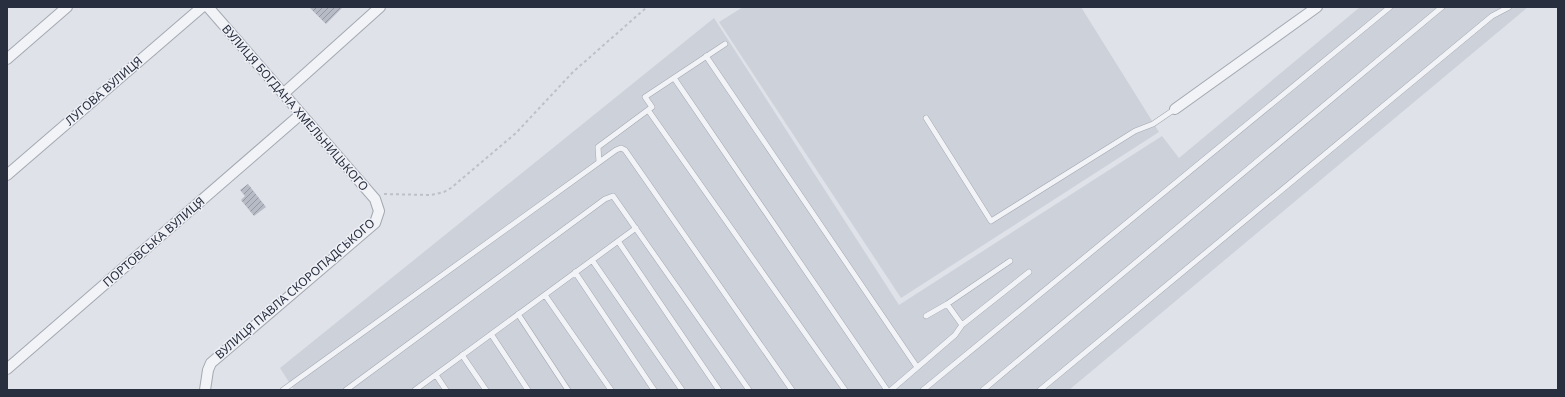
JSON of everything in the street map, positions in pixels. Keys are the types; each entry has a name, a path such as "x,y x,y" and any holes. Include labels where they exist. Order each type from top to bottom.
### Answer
{"street":[{"path":"7,59 67,7"},
{"name":"ЛУГОВА ВУЛИЦЯ","path":"7,174 202,7"},
{"name":"ВУЛИЦЯ БОГДАНА ХМЕЛЬНИЦЬКОГО","path":"208,7 375,199 379,211"},
{"path":"283,94 380,7"},
{"path":"1175,109 1317,7"},
{"name":"ПОРТОВСЬКА ВУЛИЦЯ","path":"7,370 301,114"},
{"name":"ВУЛИЦЯ ПАВЛА СКОРОПАДСЬКОГО","path":"205,390 208,370 211,363 375,223 379,211"}],"lane":[{"path":"923,390 1390,7"},
{"path":"983,390 1442,7"},
{"path":"1040,390 1492,16 1508,7"},
{"path":"599,162 598,147 652,107 645,97 725,44"},
{"path":"706,56 918,368"},
{"path":"674,78 889,390 918,368 956,335 962,325 1029,272"},
{"path":"926,118 991,221 1135,131 1152,124 1175,109"},
{"path":"648,110 845,390"},
{"path":"283,390 599,162 621,148 625,150 792,390"},
{"path":"346,390 605,198 613,196 749,390"},
{"path":"415,390 636,228"},
{"path":"618,241 719,390"},
{"path":"592,260 682,390"},
{"path":"926,316 947,304 1010,261"},
{"path":"575,272 654,390"},
{"path":"545,295 611,390"},
{"path":"947,304 962,325"},
{"path":"518,314 568,390"},
{"path":"491,334 528,390"},
{"path":"462,355 486,390"},
{"path":"436,375 446,390"}],"path":[{"path":"375,199 387,192 413,196 431,196 451,188 516,133 573,72 647,7"}],"shaded area":[{"path":"743,7 1081,7 1159,132 901,298 719,22"},
{"path":"1360,7 1528,7 1069,390 294,390 280,368 714,18 899,305 1162,136 1179,158"}],"building":[{"path":"309,7 343,7 326,24"},
{"path":"248,184 266,207 254,216 241,200 245,196 240,190"}]}
